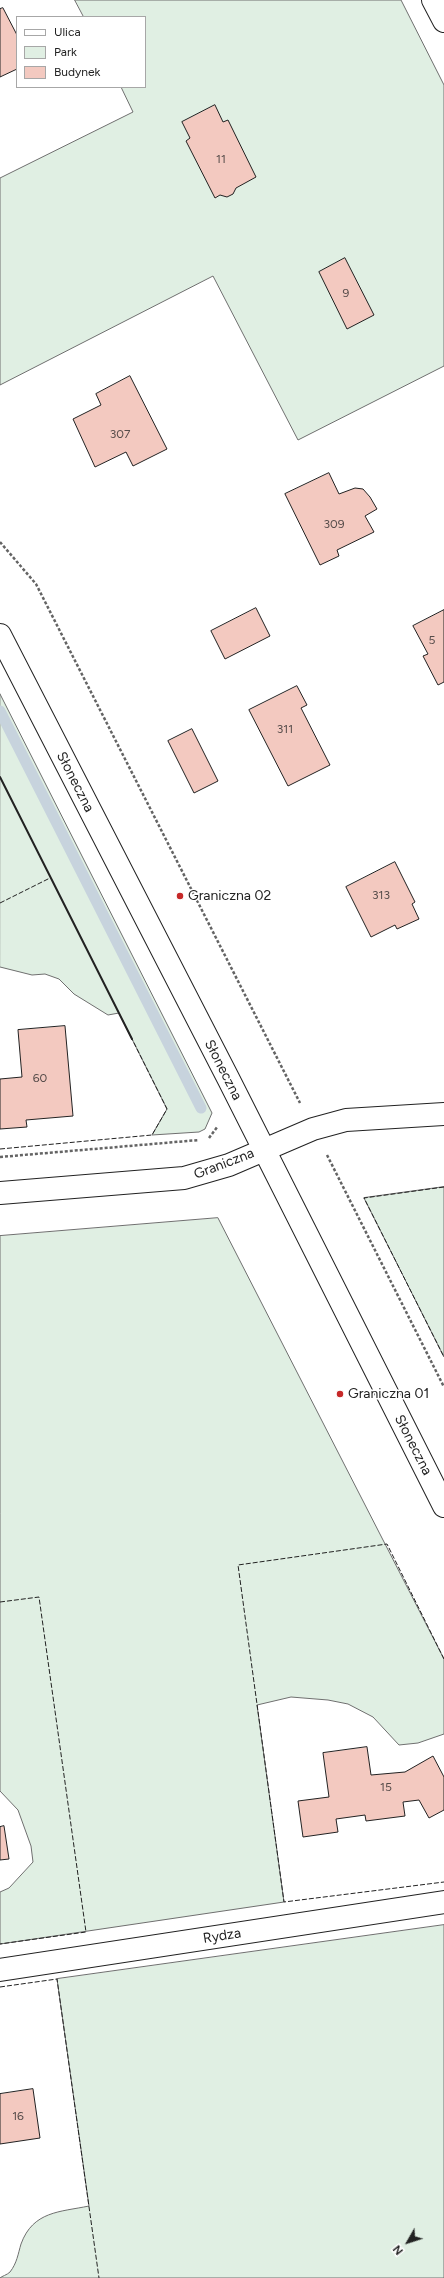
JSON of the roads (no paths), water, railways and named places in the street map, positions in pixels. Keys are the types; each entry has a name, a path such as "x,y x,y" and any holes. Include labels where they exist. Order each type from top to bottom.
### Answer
{"main road":[{"path":"433,0 444,21"},
{"name":"Słoneczna","path":"0,636 444,1506"},
{"name":"Graniczna","path":"0,1193 184,1178 229,1165 263,1149 313,1129 346,1120 444,1114"},
{"name":"Rydza","path":"0,1970 444,1902"}],"waterway":[{"path":"0,711 201,1108"}],"place":[{"name":"Graniczna 02","path":"180,896"},
{"name":"Graniczna 01","path":"340,1394"}]}
